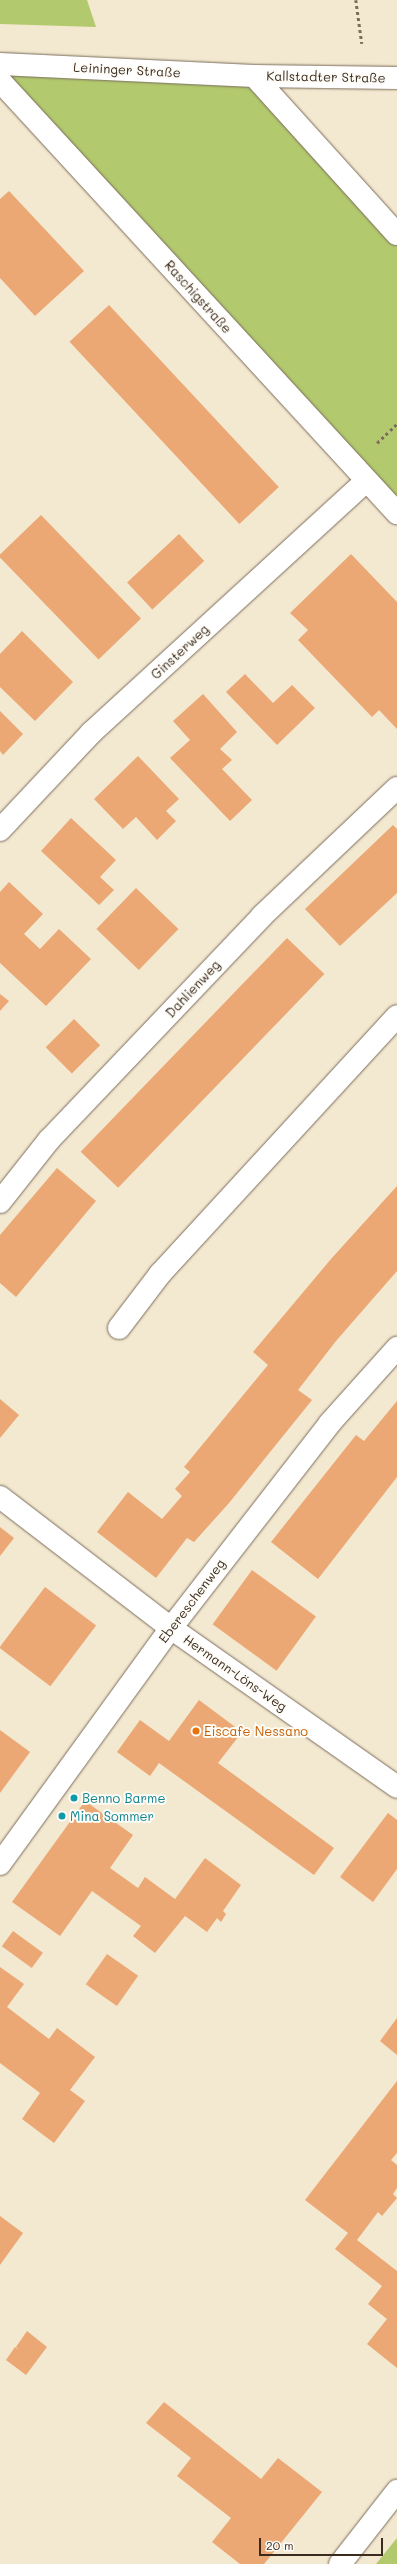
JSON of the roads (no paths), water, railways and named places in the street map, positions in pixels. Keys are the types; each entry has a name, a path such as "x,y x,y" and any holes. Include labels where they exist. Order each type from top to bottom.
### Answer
{"street":[{"name":"Leininger Straße","path":"0,64 254,76"},
{"name":"Kallstadter Straße","path":"254,76 397,78"},
{"path":"254,76 397,234"},
{"name":"Raschigstraße","path":"0,81 397,513"},
{"name":"Ginsterweg","path":"0,830 91,733 366,481"},
{"name":"Dahlienweg","path":"0,1202 49,1140 262,916 397,788"},
{"path":"119,1328 160,1274 397,1016"},
{"name":"Ebereschenweg","path":"0,1864 171,1628 330,1423 397,1348"},
{"name":"Hermann-Löns-Weg","path":"0,1497 171,1628 397,1787"},
{"path":"340,2564 397,2491"}],"place":[{"name":"Eiscafe Nessano","path":"196,1731"},
{"name":"Benno Barme","path":"74,1798"},
{"name":"Mina Sommer","path":"62,1816"}]}
